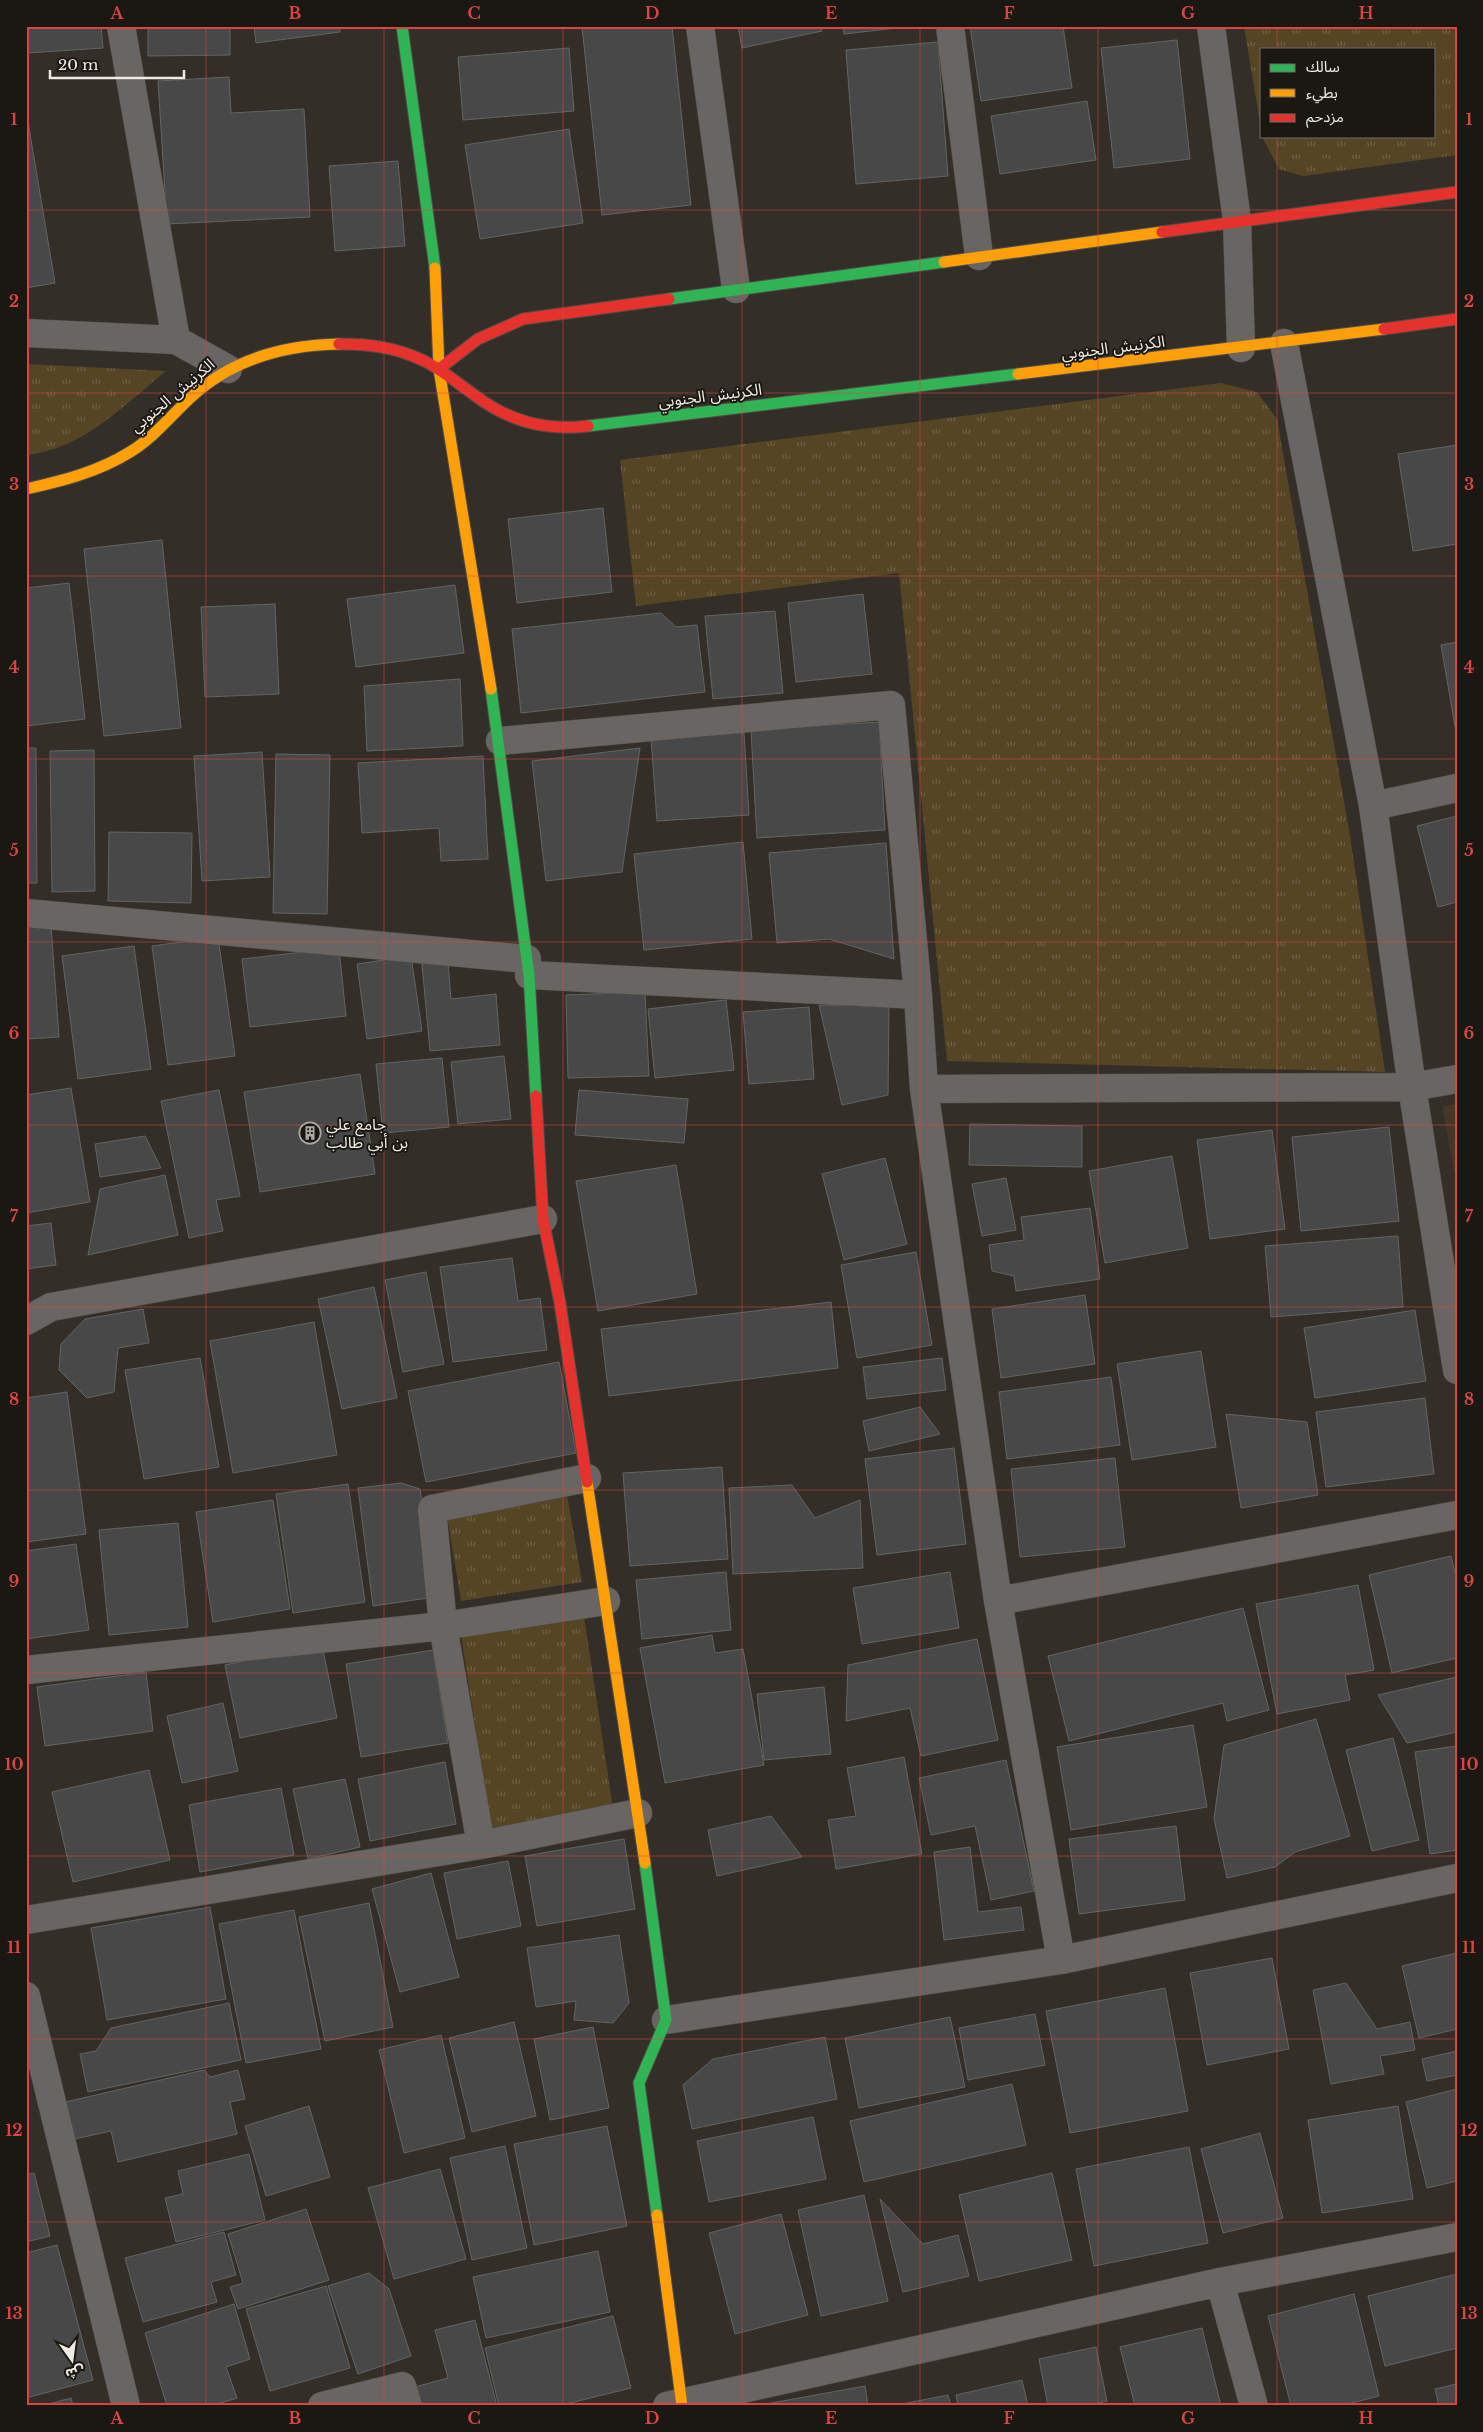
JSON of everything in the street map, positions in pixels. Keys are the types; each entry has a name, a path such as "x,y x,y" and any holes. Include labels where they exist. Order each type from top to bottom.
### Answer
{"main road":[{"path":"402,26 438,280 439,369 500,741 528,967 542,1218 560,1303 638,1813 666,2020 638,2083 677,2404"},
{"path":"439,369 457,352 477,338 523,319 1457,192"},
{"name":"الكرنيش الجنوبي","path":"26,489 84,475 118,458 144,442 206,384 228,369 255,357 283,349 332,344 360,344 388,348 414,356 439,369 489,407 514,419 541,426 568,428 1284,343 1457,319"}],"street":[{"path":"121,26 176,340"},
{"path":"700,26 736,289"},
{"path":"950,26 979,256"},
{"path":"1211,26 1237,221 1241,348"},
{"path":"26,333 176,340 228,369"},
{"path":"1284,343 1372,806 1412,1087 1457,1370"},
{"path":"500,741 891,705 918,995 924,1089 998,1601 1061,1960"},
{"path":"1372,806 1457,788"},
{"path":"26,913 528,967 918,995"},
{"path":"924,1089 1412,1087 1457,1079"},
{"path":"26,1321 51,1307 542,1218"},
{"path":"481,1845 443,1626 432,1509 587,1478"},
{"path":"998,1601 1457,1515"},
{"path":"26,1670 443,1626 606,1602"},
{"path":"26,1920 481,1845 638,1813"},
{"path":"666,2020 1061,1960 1457,1878"},
{"path":"26,1996 126,2406"},
{"path":"677,2404 1220,2282 1457,2237"},
{"path":"1220,2282 1254,2406"},
{"path":"322,2406 402,2386 408,2406"}],"shaded area":[{"path":"1457,1104 1457,1188 1442,1106"}],"green space":[{"path":"1244,26 1457,26 1457,155 1303,176 1279,169 1263,138 1436,138 1436,48 1260,48 1260,123"},
{"path":"26,364 166,371 118,411 84,435 66,445 26,455"},
{"path":"1221,383 1257,392 1277,419 1350,836 1385,1072 947,1061 899,573 636,606 620,460"},
{"path":"566,1489 582,1582 461,1601 446,1509"},
{"path":"584,1616 613,1809 491,1828 461,1635"}],"building":[{"path":"26,26 101,26 103,48 26,53"},
{"path":"148,26 230,26 230,55 148,56"},
{"path":"254,26 339,26 340,32 256,43"},
{"path":"672,26 691,205 602,215 582,27"},
{"path":"738,26 821,26 822,31 742,48"},
{"path":"843,26 914,26 844,34"},
{"path":"970,26 1063,26 1072,88 981,101"},
{"path":"1177,40 1190,159 1114,168 1101,48"},
{"path":"938,42 948,176 856,184 846,50"},
{"path":"569,48 574,111 463,120 458,57"},
{"path":"229,77 231,113 304,109 310,217 167,224 158,81"},
{"path":"1087,101 1096,160 1000,174 991,116"},
{"path":"26,110 55,283 26,288"},
{"path":"569,129 583,223 480,239 465,145"},
{"path":"398,161 405,246 335,251 329,166"},
{"path":"1457,445 1457,544 1413,551 1398,454"},
{"path":"603,508 612,592 517,603 508,519"},
{"path":"162,540 181,728 104,736 84,549"},
{"path":"69,583 85,719 26,726 26,588"},
{"path":"455,585 464,653 356,667 347,599"},
{"path":"863,594 872,674 796,682 788,603"},
{"path":"275,604 279,694 205,697 201,607"},
{"path":"775,611 783,693 713,699 705,616"},
{"path":"661,613 676,627 697,625 705,692 521,713 512,629"},
{"path":"1457,642 1457,732 1456,732 1441,645"},
{"path":"460,679 463,746 367,751 364,686"},
{"path":"879,722 885,830 757,838 751,730"},
{"path":"744,733 749,815 657,821 651,738"},
{"path":"26,748 36,748 37,883 26,883"},
{"path":"640,748 622,872 546,881 532,761"},
{"path":"94,750 95,891 52,892 50,751"},
{"path":"262,752 270,877 202,881 194,756"},
{"path":"276,754 330,755 327,914 273,913"},
{"path":"483,756 488,859 441,861 439,828 362,833 358,763"},
{"path":"1457,816 1457,902 1438,907 1417,826"},
{"path":"109,832 192,833 191,903 108,901"},
{"path":"743,842 752,939 644,950 634,854"},
{"path":"886,843 894,959 829,939 777,943 769,853"},
{"path":"51,925 59,1037 26,1039 26,927"},
{"path":"218,937 235,1056 168,1065 152,946"},
{"path":"134,946 151,1069 78,1079 62,956"},
{"path":"339,948 346,1016 250,1027 242,959"},
{"path":"411,956 422,1031 367,1039 357,964"},
{"path":"448,962 451,999 496,994 500,1045 430,1051 422,964"},
{"path":"645,992 649,1076 568,1078 566,995"},
{"path":"726,1000 734,1070 655,1078 648,1009"},
{"path":"819,1005 889,1006 888,1095 842,1105"},
{"path":"809,1007 814,1079 749,1084 743,1012"},
{"path":"504,1056 511,1119 458,1124 451,1062"},
{"path":"442,1058 449,1127 383,1133 376,1064"},
{"name":"جامع علي بن أبي طالب","path":"360,1074 375,1174 260,1192 244,1092"},
{"path":"71,1088 90,1202 26,1213 26,1095"},
{"path":"219,1090 240,1196 216,1200 223,1231 189,1238 161,1101"},
{"path":"579,1090 688,1099 684,1143 575,1135"},
{"path":"970,1124 1082,1126 1082,1167 969,1165"},
{"path":"1389,1127 1399,1221 1301,1231 1292,1137"},
{"path":"1272,1130 1285,1229 1210,1239 1197,1140"},
{"path":"145,1136 161,1168 100,1177 95,1144"},
{"path":"1172,1156 1188,1248 1105,1263 1089,1171"},
{"path":"885,1158 907,1244 844,1260 822,1174"},
{"path":"676,1165 697,1294 598,1311 576,1181"},
{"path":"165,1175 178,1235 88,1255 100,1189"},
{"path":"1006,1178 1016,1230 982,1236 972,1184"},
{"path":"1090,1208 1100,1279 1016,1291 1014,1276 992,1271 989,1245 1024,1240 1021,1217"},
{"path":"51,1223 56,1265 26,1269 26,1226"},
{"path":"1398,1236 1403,1307 1271,1317 1265,1246"},
{"path":"916,1252 932,1345 857,1358 841,1265"},
{"path":"512,1258 518,1301 540,1298 547,1350 453,1362 440,1267"},
{"path":"426,1272 444,1364 403,1372 385,1280"},
{"path":"374,1287 397,1398 342,1409 318,1299"},
{"path":"1085,1295 1095,1364 1001,1378 992,1309"},
{"path":"831,1302 838,1368 609,1396 601,1329"},
{"path":"143,1309 149,1343 118,1348 114,1392 87,1398 59,1370 61,1344 85,1319"},
{"path":"1415,1310 1426,1381 1315,1398 1304,1328"},
{"path":"314,1322 337,1455 233,1473 210,1341"},
{"path":"1201,1351 1216,1447 1132,1460 1117,1364"},
{"path":"200,1358 219,1467 144,1479 125,1370"},
{"path":"942,1358 946,1390 867,1399 863,1367"},
{"path":"559,1362 576,1453 426,1482 408,1391"},
{"path":"1111,1377 1120,1445 1007,1459 999,1392"},
{"path":"67,1392 86,1534 26,1542 26,1398"},
{"path":"1425,1398 1434,1474 1326,1487 1316,1412"},
{"path":"920,1407 940,1434 869,1451 863,1421"},
{"path":"1226,1414 1307,1422 1318,1495 1241,1508"},
{"path":"954,1448 966,1544 877,1555 865,1459"},
{"path":"1115,1458 1125,1547 1020,1557 1011,1469"},
{"path":"722,1467 728,1559 630,1566 623,1473"},
{"path":"401,1483 420,1489 435,1597 373,1606 358,1488"},
{"path":"348,1484 365,1602 293,1613 276,1494"},
{"path":"792,1485 815,1518 860,1500 863,1568 733,1574 729,1488"},
{"path":"273,1500 290,1609 213,1622 196,1512"},
{"path":"178,1523 188,1627 109,1635 99,1530"},
{"path":"76,1544 89,1630 26,1639 26,1551"},
{"path":"1451,1556 1457,1581 1457,1658 1392,1673 1369,1575"},
{"path":"726,1572 731,1630 642,1639 636,1580"},
{"path":"950,1572 959,1628 862,1644 853,1588"},
{"path":"1358,1585 1374,1670 1345,1675 1350,1700 1277,1714 1256,1604"},
{"path":"1243,1608 1269,1710 1227,1721 1223,1703 1069,1741 1048,1656"},
{"path":"712,1635 715,1653 743,1649 764,1765 665,1783 640,1648"},
{"path":"977,1639 998,1740 921,1756 910,1708 846,1721 848,1665"},
{"path":"322,1645 337,1718 240,1738 225,1665"},
{"path":"433,1650 448,1743 361,1757 346,1664"},
{"path":"146,1672 153,1731 45,1746 37,1687"},
{"path":"1457,1677 1457,1732 1407,1743 1378,1695"},
{"path":"824,1687 831,1754 764,1760 757,1694"},
{"path":"223,1703 238,1771 182,1783 167,1716"},
{"path":"1316,1719 1350,1836 1295,1852 1275,1867 1227,1878 1214,1819 1224,1745"},
{"path":"1193,1725 1207,1807 1071,1830 1057,1747"},
{"path":"1393,1738 1419,1840 1372,1851 1346,1750"},
{"path":"1457,1746 1457,1850 1430,1854 1415,1752"},
{"path":"904,1757 922,1854 836,1869 828,1820 856,1816 847,1768"},
{"path":"1006,1760 1034,1891 991,1900 975,1826 931,1835 919,1778"},
{"path":"445,1762 456,1824 370,1841 358,1779"},
{"path":"149,1770 170,1860 73,1882 52,1792"},
{"path":"345,1779 360,1847 308,1859 293,1789"},
{"path":"281,1788 294,1855 200,1872 189,1805"},
{"path":"771,1816 802,1857 717,1876 708,1830"},
{"path":"1176,1826 1185,1900 1079,1914 1069,1839"},
{"path":"624,1839 635,1909 537,1926 525,1856"},
{"path":"970,1847 978,1912 1021,1907 1024,1930 944,1940 934,1852"},
{"path":"508,1861 521,1926 457,1939 444,1873"},
{"path":"431,1873 459,1977 400,1992 372,1889"},
{"path":"369,1903 393,2027 325,2041 299,1917"},
{"path":"210,1907 226,1999 107,2020 91,1928"},
{"path":"294,1910 321,2049 246,2063 219,1924"},
{"path":"619,1935 629,2003 613,2023 574,2020 576,2001 536,2007 527,1948"},
{"path":"1457,1953 1457,2029 1419,2038 1402,1966"},
{"path":"1272,1958 1289,2049 1207,2065 1190,1973"},
{"path":"1346,1983 1377,2029 1410,2022 1415,2050 1380,2056 1384,2074 1331,2084 1313,1990"},
{"path":"1165,1988 1188,2111 1070,2133 1046,2011"},
{"path":"229,2003 241,2060 88,2092 80,2054 96,2051 111,2028"},
{"path":"1035,2014 1045,2065 968,2080 959,2028"},
{"path":"950,2017 965,2087 859,2108 845,2038"},
{"path":"514,2022 536,2116 472,2132 449,2038"},
{"path":"593,2027 609,2108 550,2120 534,2039"},
{"path":"441,2035 465,2138 404,2153 379,2050"},
{"path":"825,2037 837,2099 692,2129 683,2085 713,2059"},
{"path":"1457,2051 1457,2075 1427,2081 1422,2059"},
{"path":"204,2070 210,2077 238,2070 245,2099 230,2102 237,2134 118,2162 111,2131 70,2140 61,2103"},
{"path":"1012,2084 1026,2145 864,2182 850,2121"},
{"path":"1457,2089 1457,2181 1427,2188 1406,2102"},
{"path":"309,2106 330,2177 266,2196 245,2126"},
{"path":"1398,2106 1413,2199 1322,2213 1308,2120"},
{"path":"813,2117 826,2179 709,2202 697,2141"},
{"path":"607,2126 627,2226 534,2245 514,2144"},
{"path":"1260,2133 1283,2218 1223,2233 1201,2149"},
{"path":"505,2146 527,2248 472,2260 450,2158"},
{"path":"1189,2147 1208,2243 1094,2266 1076,2169"},
{"path":"249,2154 265,2220 176,2242 165,2198 183,2194 178,2171"},
{"path":"440,2169 466,2259 394,2279 368,2188"},
{"path":"34,2173 50,2236 26,2242 26,2175"},
{"path":"1052,2173 1072,2260 979,2281 959,2195"},
{"path":"864,2195 888,2301 821,2316 798,2210"},
{"path":"880,2199 923,2244 958,2235 969,2276 903,2292"},
{"path":"306,2209 329,2280 238,2309 230,2287 243,2283 228,2234"},
{"path":"781,2214 808,2315 735,2334 709,2233"},
{"path":"224,2232 236,2275 211,2282 217,2302 143,2322 125,2258"},
{"path":"57,2245 93,2380 26,2398 26,2253"},
{"path":"598,2251 610,2312 486,2338 473,2277"},
{"path":"369,2273 389,2289 411,2356 358,2374 328,2286"},
{"path":"1457,2274 1457,2348 1385,2366 1368,2296"},
{"path":"326,2286 350,2368 270,2391 246,2309"},
{"path":"1354,2294 1379,2396 1340,2406 1291,2406 1268,2316"},
{"path":"234,2304 250,2359 226,2367 237,2398 211,2406 167,2406 145,2333"},
{"path":"613,2316 631,2388 558,2406 499,2406 485,2348"},
{"path":"475,2320 497,2406 419,2406 415,2387 448,2378 435,2330"},
{"path":"1202,2328 1221,2406 1135,2406 1120,2347"},
{"path":"1096,2347 1107,2401 1086,2406 1048,2406 1039,2359"},
{"path":"1022,2380 1028,2406 958,2406 956,2395"},
{"path":"1457,2384 1457,2406 1439,2406 1435,2389"},
{"path":"865,2386 868,2406 755,2406"},
{"path":"948,2395 951,2406 892,2406"},
{"path":"71,2398 73,2406 41,2406"}],"traffic: fast":[{"path":"402,26 435,268"},
{"path":"669,299 944,262"},
{"path":"588,426 1018,374"},
{"path":"491,689 529,975 536,1096"},
{"path":"645,1863 666,2020 639,2083 657,2215"}],"traffic: slow":[{"path":"944,262 1162,232"},
{"path":"435,268 439,369 491,689"},
{"path":"1018,374 1384,329"},
{"path":"26,489 93,470 130,452 154,434 205,385 240,364 278,351 298,347 339,344"},
{"path":"587,1482 645,1863"},
{"path":"657,2215 682,2406"}],"traffic: jam":[{"path":"1162,232 1457,192"},
{"path":"439,369 478,339 523,319 669,299"},
{"path":"1384,329 1457,319"},
{"path":"339,344 381,347 402,352 422,360 486,403 527,422 556,427 588,426"},
{"path":"536,1096 543,1219 560,1303 587,1482"}],"place":[{"name":"جامع علي بن أبي طالب","path":"310,1133"}]}
